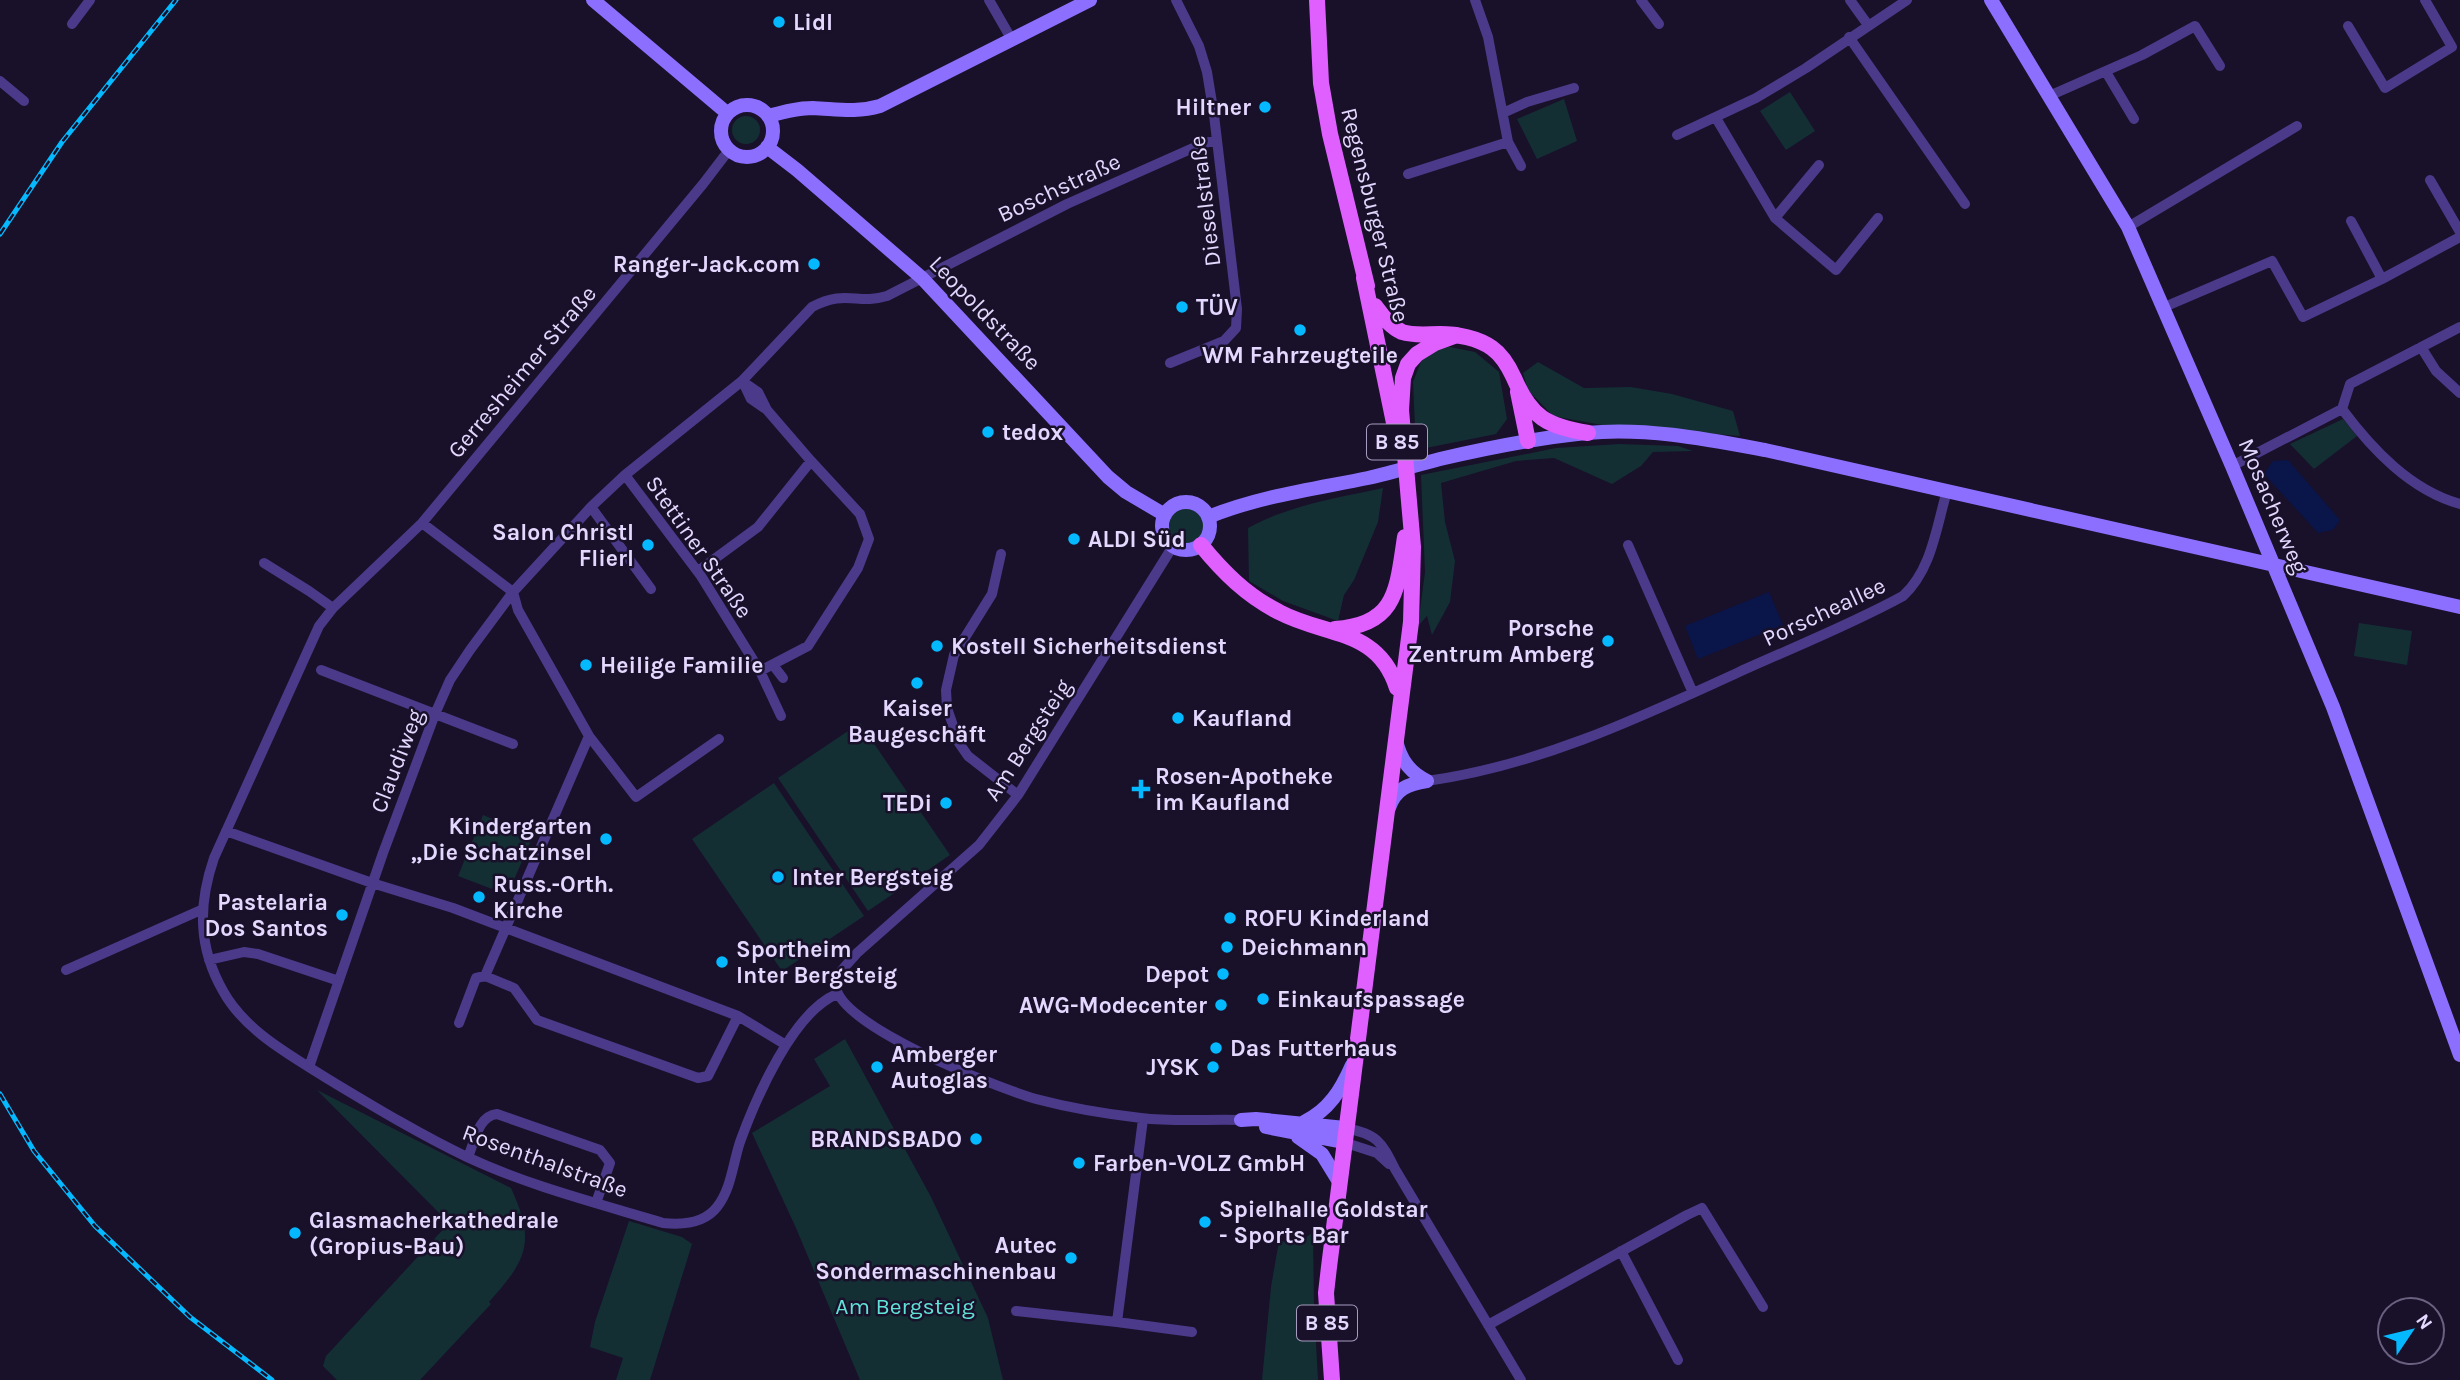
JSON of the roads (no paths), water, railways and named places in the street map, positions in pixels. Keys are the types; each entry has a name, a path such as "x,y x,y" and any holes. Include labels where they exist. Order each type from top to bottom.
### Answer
{"main road":[{"name":"Regensburger Straße","path":"1317,0 1321,83 1329,135 1364,278 1375,306 1403,438"},
{"name":"B 85","path":"1332,1380 1326,1293 1395,734 1404,620 1403,485 1394,422 1364,278"},
{"path":"1375,306 1391,325 1401,331 1415,335 1457,335 1494,349 1510,369 1536,413 1545,422 1588,433"},
{"path":"1403,438 1401,393 1408,364 1425,348 1457,335"},
{"path":"1516,383 1528,441"},
{"name":"B 85","path":"1395,734 1401,712 1410,622 1413,547 1403,438"},
{"path":"1325,629 1362,626 1376,618 1390,602 1398,580 1405,533"},
{"path":"1201,545 1228,576 1258,600 1301,623 1347,635 1370,647 1390,670 1397,688"}],"street":[{"path":"72,24 90,0"},
{"path":"593,0 727,113"},
{"path":"989,0 1012,40"},
{"path":"768,116 793,109 863,111 880,106 1090,0"},
{"name":"Dieselstraße","path":"1170,363 1224,341 1236,328 1237,309 1207,72 1199,46 1176,0"},
{"path":"1475,0 1488,37 1508,142 1521,166"},
{"path":"1641,0 1659,24"},
{"path":"1850,0 1868,25"},
{"path":"1677,135 1756,98 1908,0"},
{"path":"2348,26 2385,88 2452,47 2425,0"},
{"name":"Mosacherweg","path":"1997,2 2127,227 2232,466 2333,707 2460,1055"},
{"path":"2049,96 2106,72 2195,26 2220,66"},
{"path":"1849,37 1965,204"},
{"path":"2106,72 2134,119"},
{"path":"0,81 24,101"},
{"path":"1503,113 1527,102 1574,88"},
{"path":"749,105 763,110 768,116 773,132 767,147 761,153 744,157 729,150 721,136 727,113 733,108 749,105"},
{"path":"1716,118 1775,218 1836,270 1878,218"},
{"path":"2127,227 2297,126"},
{"name":"Boschstraße","path":"922,278 1067,204 1216,140"},
{"path":"1408,174 1508,142"},
{"name":"Leopoldstraße","path":"767,147 922,278 1108,477 1126,492 1165,515"},
{"name":"Gerresheimer Straße","path":"206,883 226,831 319,626 333,608 422,523 729,150"},
{"path":"1775,218 1819,165"},
{"path":"2162,308 2272,261 2303,317 2382,279 2460,234 2430,180"},
{"path":"2351,221 2382,279"},
{"name":"Claudiweg","path":"309,1068 372,883 435,714 450,680 513,592 591,507 625,475 743,381 812,307 838,297 877,299 922,278"},
{"path":"2232,466 2342,409 2350,384 2460,327"},
{"path":"2421,347 2436,371 2460,393"},
{"path":"743,381 751,399 767,410 860,514 869,539 858,568 808,646 760,671"},
{"path":"2342,409 2358,430 2400,473 2449,501 2460,504"},
{"path":"1208,517 1259,499 1370,478 1441,459 1528,441 1588,433 1654,434 1710,439 2460,607"},
{"path":"698,571 758,527 811,461"},
{"name":"Stettiner Straße","path":"625,475 698,571 760,671 781,716"},
{"name":"Porscheallee","path":"1427,781 1482,772 1539,755 1626,722 1903,596 1917,582 1925,567 1947,491"},
{"path":"1186,502 1201,507 1208,517 1208,536 1201,545 1191,550 1173,546 1165,536 1165,515 1171,508 1186,502"},
{"path":"591,507 651,589"},
{"path":"422,523 513,592 518,610 589,736 636,797 719,739"},
{"path":"1628,545 1693,693"},
{"name":"Am Bergsteig","path":"837,994 836,982 857,953 979,845 1018,795 1173,546"},
{"path":"1001,554 992,594 954,655 946,690 947,708 959,743 968,756 1018,795"},
{"path":"264,563 333,608"},
{"path":"773,664 783,678"},
{"path":"321,670 513,744"},
{"path":"1395,734 1404,762 1417,776 1427,781"},
{"path":"485,975 589,736"},
{"path":"1384,823 1398,791 1427,781"},
{"path":"226,831 505,927 738,1016 786,1045"},
{"name":"Rosenthalstraße","path":"206,883 201,910 209,960 223,992 251,1028 309,1068 400,1122 468,1157 533,1183 663,1223 684,1225 706,1217 717,1207 726,1190 741,1141 786,1045 816,1005 837,994"},
{"path":"65,970 201,910"},
{"path":"209,960 244,952 258,954 339,981"},
{"path":"459,1023 476,978 485,975 514,988 537,1020 698,1078 708,1076 738,1016"},
{"path":"837,994 847,1007 887,1035 986,1082 1037,1099 1143,1119 1303,1122 1344,1135 1377,1153 1395,1169"},
{"path":"1303,1122 1315,1116 1334,1099 1353,1063"},
{"path":"468,1157 483,1120 489,1115 497,1114 600,1150 610,1163 596,1203"},
{"path":"1117,1322 1143,1119"},
{"path":"1241,1120 1291,1132 1344,1135 1367,1133 1377,1139 1521,1380"},
{"path":"1291,1132 1322,1154 1338,1180"},
{"path":"1488,1325 1702,1208 1763,1307"},
{"path":"1621,1251 1678,1360"},
{"path":"1016,1311 1192,1332"}],"railway":[{"path":"0,234 62,142 176,0"},
{"path":"0,1094 34,1151 95,1226 190,1317 272,1380"}],"place":[{"name":"Lidl","path":"779,22"},
{"name":"Hiltner","path":"1265,107"},
{"name":"Ranger-Jack.com","path":"814,264"},
{"name":"TÜV","path":"1182,307"},
{"name":"WM Fahrzeugteile","path":"1300,330"},
{"name":"tedox","path":"988,432"},
{"name":"ALDI Süd","path":"1074,539"},
{"name":"Salon Christl Flierl","path":"648,545"},
{"name":"Porsche Zentrum Amberg","path":"1608,641"},
{"name":"Kostell Sicherheitsdienst","path":"937,646"},
{"name":"Heilige Familie","path":"586,665"},
{"name":"Kaiser Baugeschäft","path":"917,683"},
{"name":"Kaufland","path":"1178,718"},
{"name":"Rosen-Apotheke im Kaufland","path":"1141,789"},
{"name":"TEDi","path":"946,803"},
{"name":"Kindergarten „Die Schatzinsel","path":"606,839"},
{"name":"Inter Bergsteig","path":"778,877"},
{"name":"Russ.-Orth. Kirche","path":"479,897"},
{"name":"Pastelaria Dos Santos","path":"342,915"},
{"name":"ROFU Kinderland","path":"1230,918"},
{"name":"Deichmann","path":"1227,947"},
{"name":"Sportheim Inter Bergsteig","path":"722,962"},
{"name":"Depot","path":"1223,974"},
{"name":"Einkaufspassage","path":"1263,999"},
{"name":"AWG-Modecenter","path":"1221,1005"},
{"name":"Das Futterhaus","path":"1216,1048"},
{"name":"Amberger Autoglas","path":"877,1067"},
{"name":"JYSK","path":"1213,1067"},
{"name":"BRANDSBADO","path":"976,1139"},
{"name":"Farben-VOLZ GmbH","path":"1079,1163"},
{"name":"Spielhalle Goldstar - Sports Bar","path":"1205,1222"},
{"name":"Glasmacherkathedrale (Gropius-Bau)","path":"295,1233"},
{"name":"Autec Sondermaschinenbau","path":"1071,1258"}]}
